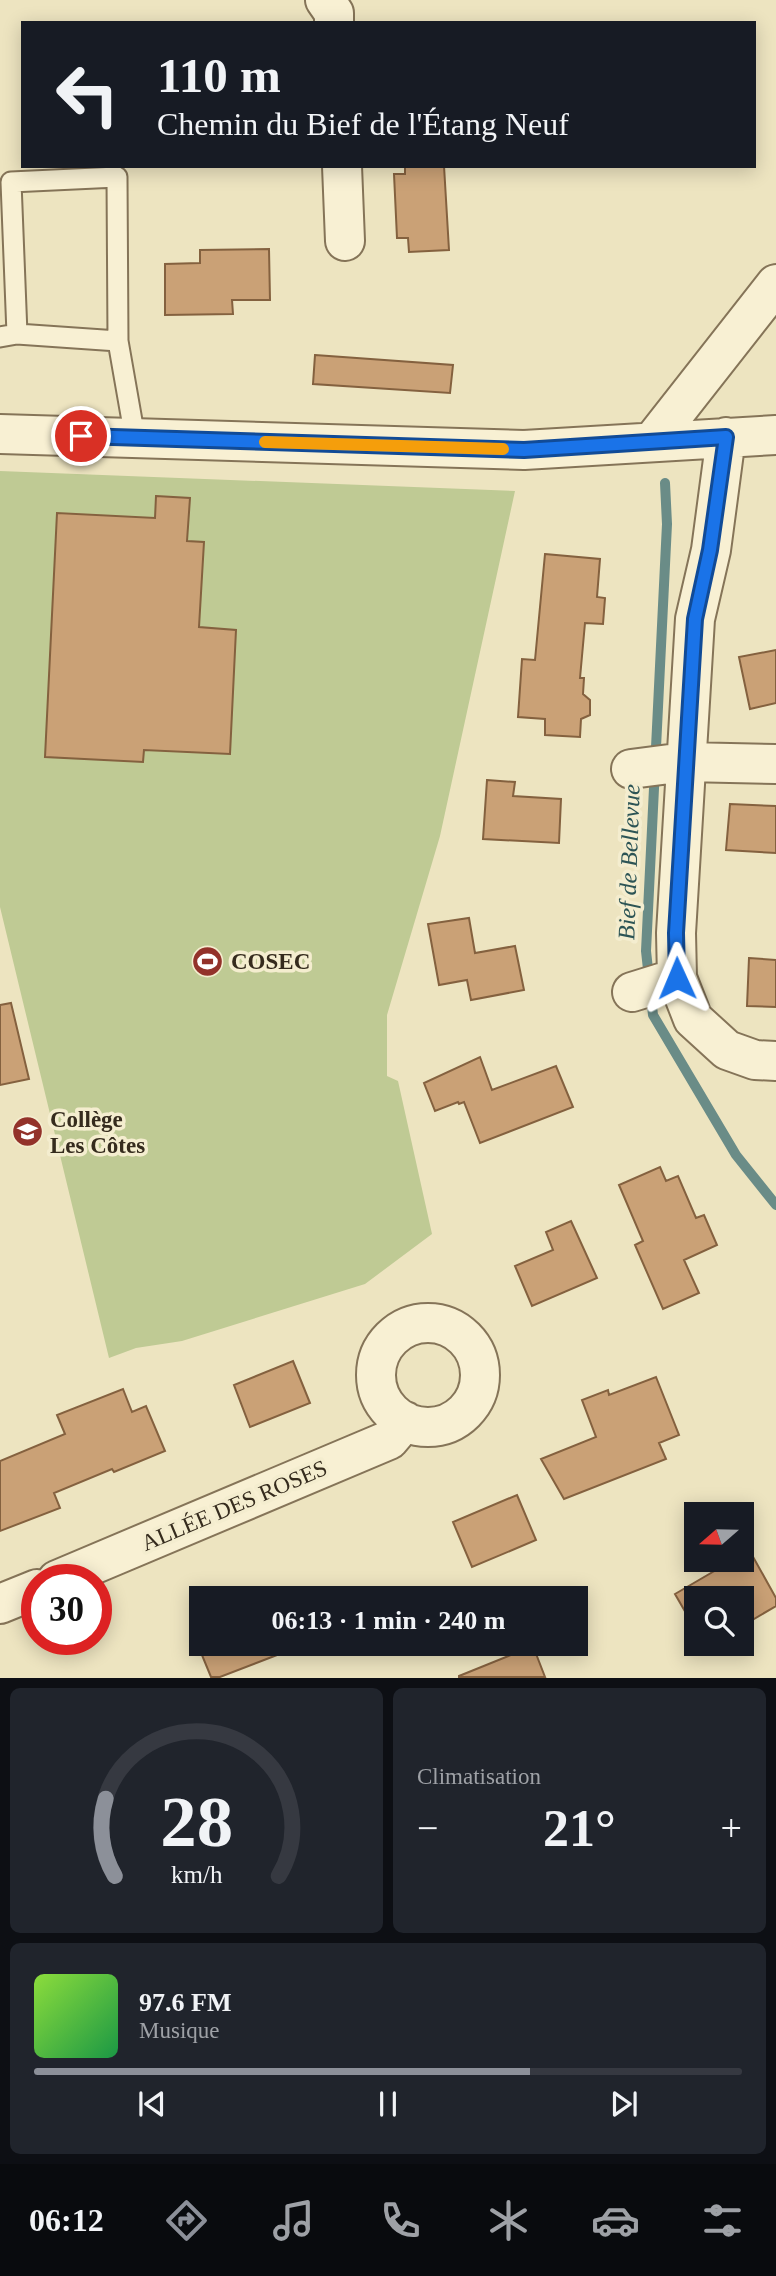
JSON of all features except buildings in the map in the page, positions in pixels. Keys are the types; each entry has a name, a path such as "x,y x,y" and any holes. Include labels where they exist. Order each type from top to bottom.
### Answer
{"street":[{"path":"325,0 334,13 334,21"},
{"path":"342,168 345,241"},
{"path":"652,442 776,284"},
{"path":"0,434 524,450 776,435"},
{"path":"726,437 710,550 695,619 676,933 677,978 693,1019 727,1050 755,1059 776,1061"},
{"path":"631,769 685,762 776,764"},
{"path":"632,992 677,978"},
{"name":"ALLÉE DES ROSES","path":"95,1564 389,1440 405,1421"},
{"path":"0,1604 21,1595"}],"lane":[{"path":"118,341 8,335 12,182 117,177 118,341 135,438"}],"green space":[{"name":"COSEC","path":"0,471 515,491 440,836 387,1015 387,1076 398,1081 432,1234 365,1284 182,1341 136,1348 109,1358 0,907"}],"waterway":[{"name":"Bief de Bellevue","path":"665,483 667,524 646,951 653,1015 736,1155 776,1205"}],"slow traffic":[{"path":"265,442 503,449"}],"place":[{"name":"COSEC","path":"208,961"},
{"name":"Collège Les Côtes","path":"27,1132"}],"route":[{"path":"81,436 524,450 726,437 710,550 695,619 676,933 677,978"}]}
